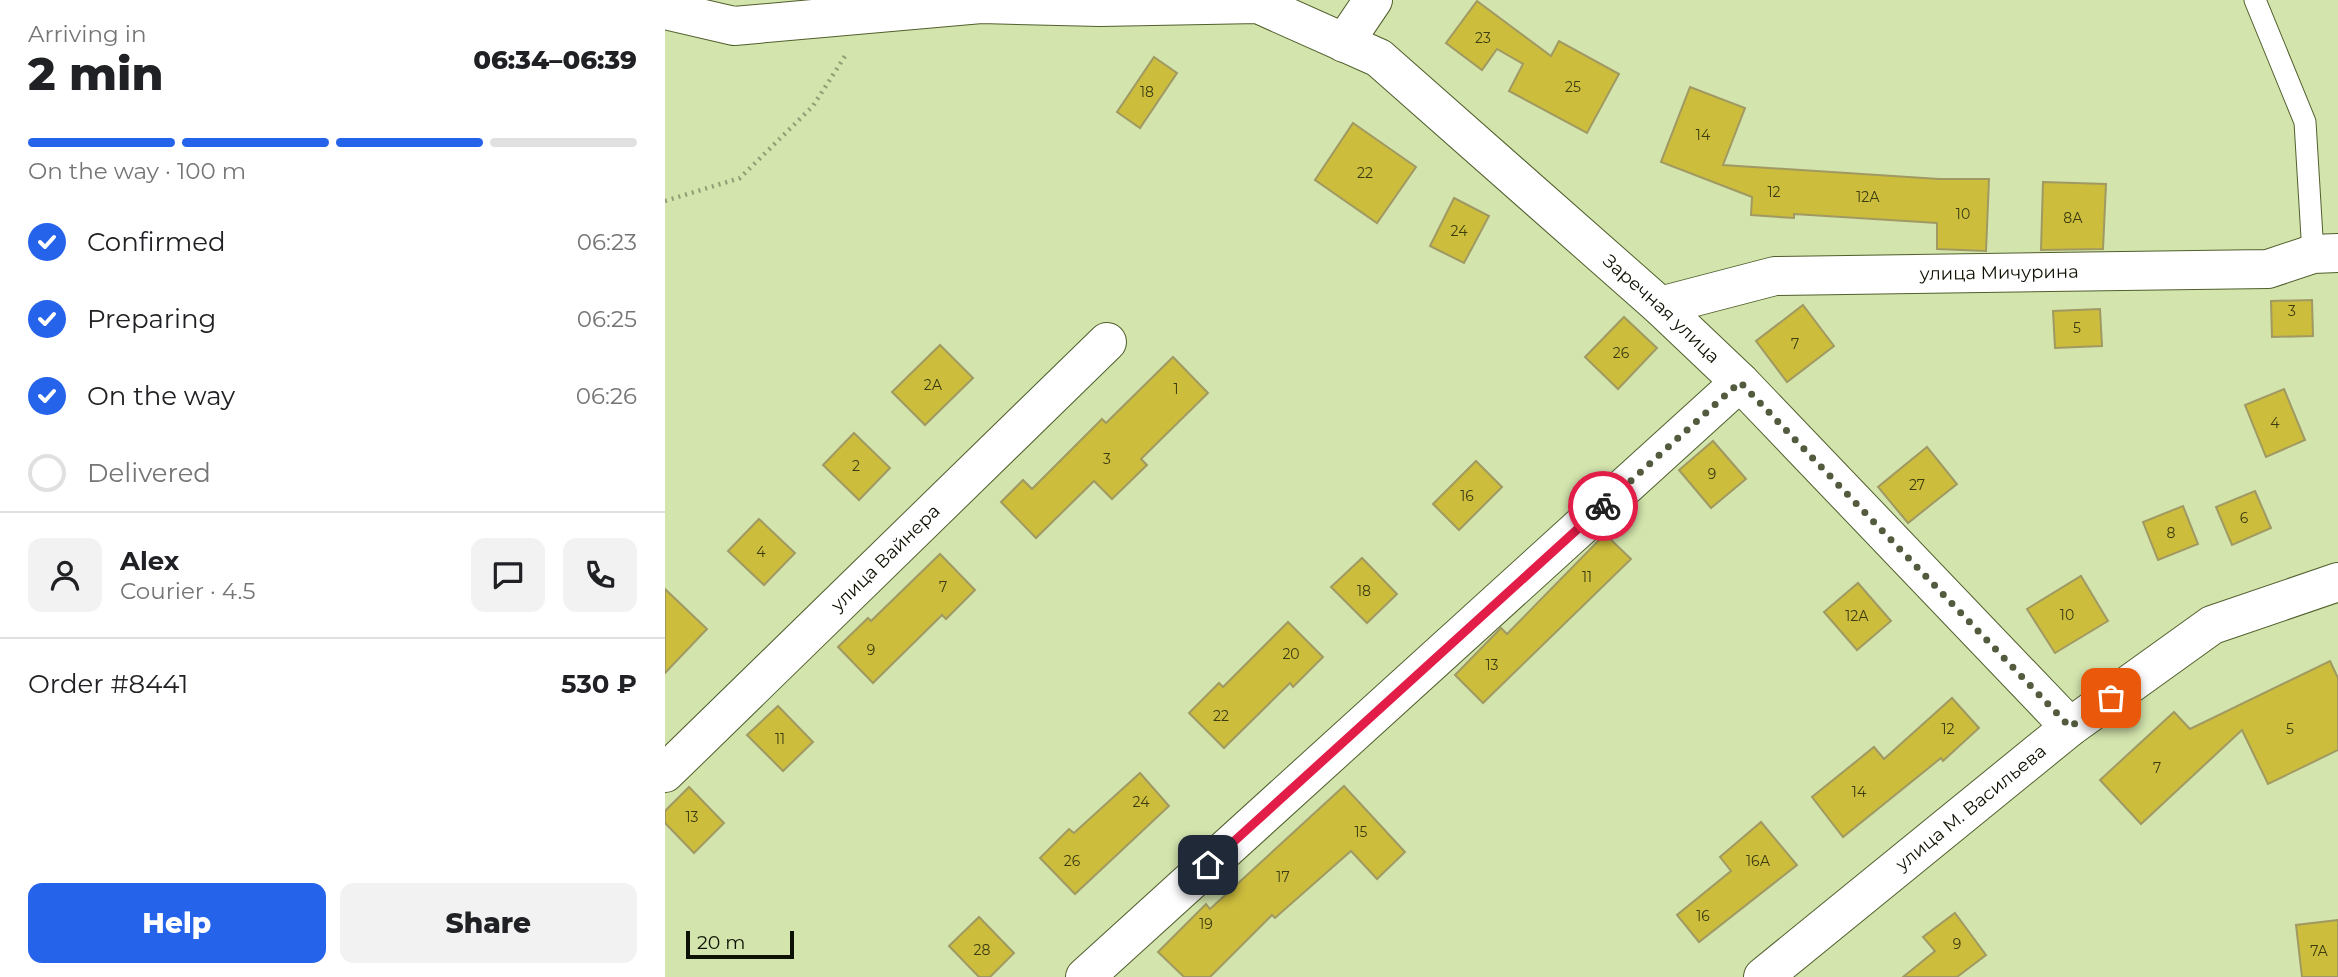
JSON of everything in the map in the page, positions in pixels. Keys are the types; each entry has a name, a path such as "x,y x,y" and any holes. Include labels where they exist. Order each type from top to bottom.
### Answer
{"street":[{"path":"1344,43 1373,0"},
{"name":"Заречная улица","path":"665,10 734,26 980,2 1100,7 1258,4 1379,58 1660,306 1740,382 2070,727"},
{"name":"улица Мичурина","path":"1660,306 1775,276 2268,269 2326,253"},
{"name":"улица Вайнера","path":"665,774 1107,342"},
{"path":"1085,977 1740,382"},
{"name":"улица М. Васильева","path":"1763,977 2070,727 2213,625 2338,582"}],"lane":[{"path":"2255,0 2305,122 2326,253"}],"path":[{"path":"665,201 740,178 813,106 872,13"}],"building":[{"path":"1477,1 1551,56 1559,41 1619,74 1587,133 1509,91 1523,64 1497,49 1482,70 1446,43"},
{"path":"1154,57 1177,73 1140,128 1117,112"},
{"path":"1690,87 1745,108 1723,165 1939,179 1989,179 1986,251 1937,249 1937,223 1794,214 1794,218 1751,215 1752,197 1661,162"},
{"path":"1353,123 1416,167 1377,223 1315,180"},
{"path":"2043,182 2106,184 2103,249 2041,250"},
{"path":"1454,198 1489,216 1464,263 1430,246"},
{"path":"2312,300 2313,336 2272,337 2271,301"},
{"path":"1803,305 1834,346 1787,382 1756,341"},
{"path":"2100,309 2102,346 2055,348 2053,311"},
{"path":"1624,317 1657,348 1618,389 1585,357"},
{"path":"940,345 973,378 925,425 892,392"},
{"path":"1173,357 1208,393 1141,459 1147,465 1112,499 1094,481 1036,538 1001,502 1023,480 1032,489 1102,419 1106,423"},
{"path":"2284,389 2305,440 2266,457 2245,405"},
{"path":"854,433 890,468 859,500 823,465"},
{"path":"1713,441 1746,479 1711,508 1679,470"},
{"path":"1927,447 1957,484 1908,523 1878,487"},
{"path":"1476,461 1502,487 1459,530 1433,504"},
{"path":"2255,491 2271,528 2232,545 2216,507"},
{"path":"2183,506 2198,544 2158,560 2143,522"},
{"path":"759,519 795,553 764,585 728,551"},
{"path":"1605,534 1631,559 1483,703 1455,675 1501,628 1507,634"},
{"path":"940,554 975,590 946,619 942,615 873,683 838,647 868,618 871,621"},
{"path":"1362,558 1397,594 1367,623 1331,587"},
{"path":"2081,576 2108,621 2055,653 2027,609"},
{"path":"1858,583 1891,621 1857,650 1824,612"},
{"path":"665,589 707,629 665,673"},
{"path":"1288,622 1323,657 1293,687 1290,683 1224,748 1189,713 1219,683 1223,687"},
{"path":"2330,661 2338,678 2338,750 2268,784 2242,730 2141,824 2100,780 2174,712 2190,729"},
{"path":"1952,698 1979,728 1943,761 1941,758 1843,837 1812,797 1874,747 1884,759"},
{"path":"778,706 813,742 783,771 747,735"},
{"path":"1140,773 1169,806 1075,894 1040,858 1069,829 1074,833"},
{"path":"1344,786 1405,852 1377,879 1351,851 1275,918 1272,915 1210,977 1184,977 1158,952 1206,904 1210,909"},
{"path":"689,787 724,823 694,853 665,823 665,811"},
{"path":"1761,822 1797,865 1699,942 1677,915 1731,871 1720,857"},
{"path":"1955,913 1986,955 1957,977 1903,977 1935,951 1923,937"},
{"path":"979,917 1014,953 990,977 979,977 949,946"},
{"path":"2338,920 2338,977 2302,977 2296,925"}],"way so far":[{"path":"1603,506 1740,382 2070,727 2111,698"}],"route":[{"path":"1208,865 1603,506"}]}
